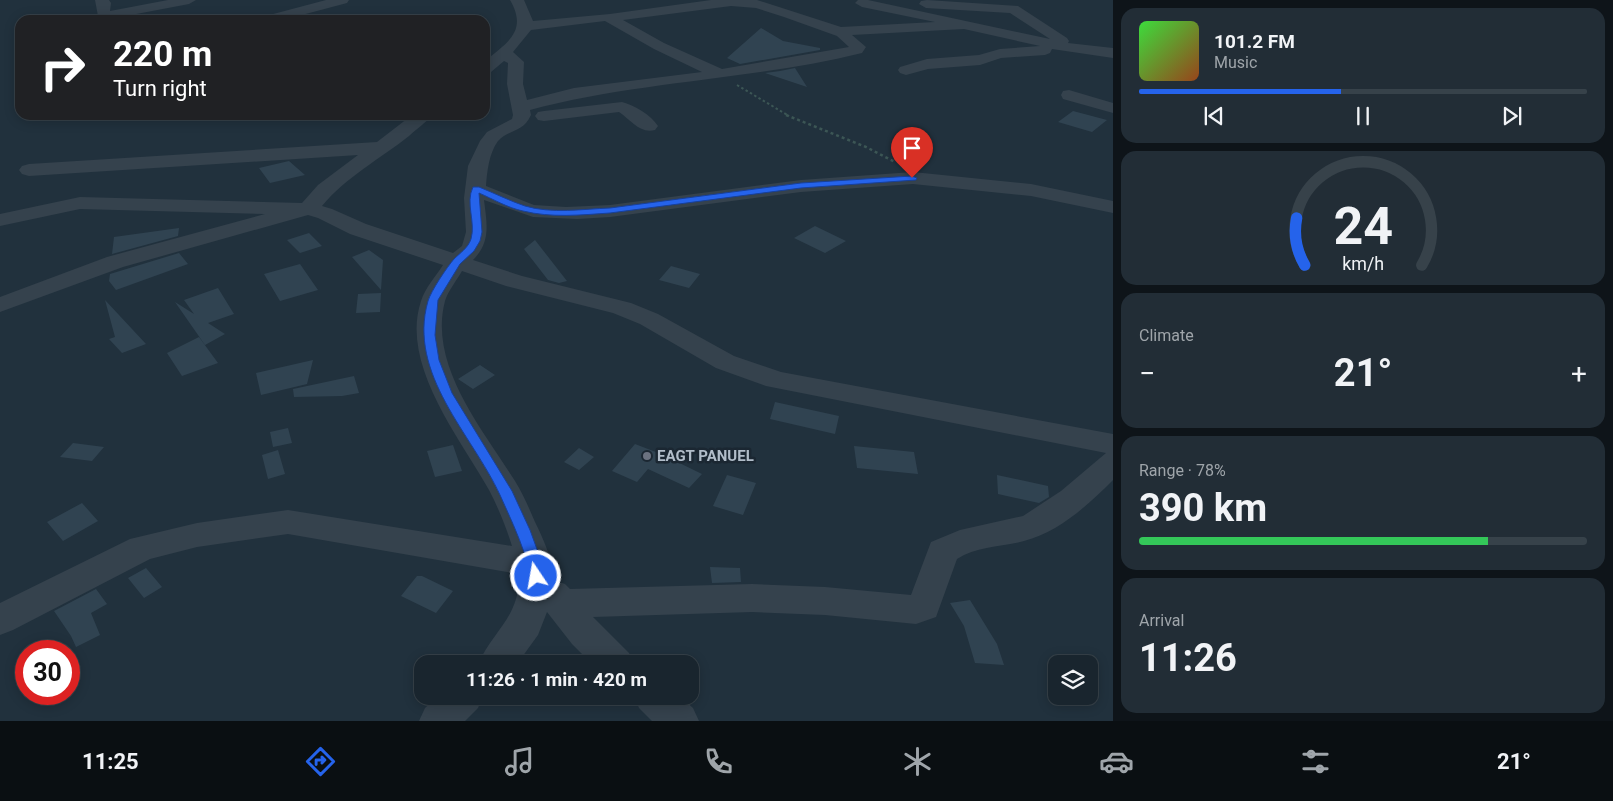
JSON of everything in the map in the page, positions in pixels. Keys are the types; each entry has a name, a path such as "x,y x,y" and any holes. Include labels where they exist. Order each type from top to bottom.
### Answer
{"street":[{"path":"102,0 104,3 103,13 110,15 189,0"},
{"path":"286,15 342,0"},
{"path":"490,65 504,53 525,26 525,17 517,0"},
{"path":"899,0 1013,9 1072,48"},
{"path":"503,655 525,624 533,603 535,570 523,530 505,491 446,393 433,360 430,335 433,300 456,263 475,241 477,232 474,198 478,166 489,141 520,114 574,93 720,74 857,50 858,47 843,34 795,15 757,4 723,1 665,5 608,18"},
{"path":"862,4 892,8 961,25 1072,48 1113,54"},
{"path":"525,26 601,17 608,18 659,46 720,74"},
{"path":"843,34 844,31 849,30 961,25"},
{"path":"906,70 927,64 980,60 1000,54 1072,48"},
{"path":"504,53 516,62 515,84 520,114"},
{"path":"1069,95 1113,108"},
{"path":"520,114 614,106 628,110 649,126"},
{"path":"0,304 115,262 308,209 325,189 348,169 382,148 417,120"},
{"path":"29,170 382,148"},
{"path":"476,189 524,209 552,212 586,212 610,211 801,186 912,178 1031,190 1113,207"},
{"path":"0,220 63,206 86,203 308,209 325,213 358,229 456,263 514,281 622,308 649,319 725,362 776,380 1113,444"},
{"path":"562,604 752,598 825,601 916,610 924,608 943,551 960,543 1026,528 1048,518 1104,472 1113,461"},
{"path":"0,620 98,568 142,548 196,536 288,522 535,570 585,633 607,655"},
{"path":"440,721 455,705"},
{"path":"662,705 679,721"}],"path":[{"path":"720,74 759,100 785,113 879,153 900,166 912,178"}],"building":[{"path":"761,28 783,41 820,48 820,50 740,64 727,58"},
{"path":"795,68 807,87 765,73 780,71"},
{"path":"1073,111 1107,120 1092,132 1058,122"},
{"path":"289,161 305,175 270,183 259,168"},
{"path":"815,226 846,241 825,253 794,238"},
{"path":"179,228 178,236 112,254 114,237"},
{"path":"309,233 322,246 300,253 287,240"},
{"path":"535,240 567,281 559,283 548,280 524,249"},
{"path":"369,250 383,260 381,290 352,257"},
{"path":"179,253 188,264 116,290 109,281 110,274"},
{"path":"300,264 318,290 280,301 264,274"},
{"path":"671,266 700,274 689,288 659,280"},
{"path":"218,288 234,314 208,323 225,334 205,345 175,302 194,314 184,300"},
{"path":"381,293 380,312 356,313 358,294"},
{"path":"105,300 146,344 122,353 109,339 115,337"},
{"path":"199,337 218,363 182,376 167,353"},
{"path":"313,360 307,384 261,395 256,373"},
{"path":"480,365 495,375 473,389 458,379"},
{"path":"354,376 359,393 342,396 294,397 293,389"},
{"path":"775,402 839,416 835,434 770,419"},
{"path":"288,428 292,443 273,447 270,432"},
{"path":"73,443 104,447 92,461 60,457"},
{"path":"635,444 702,474 689,488 648,469 637,482 612,471"},
{"path":"453,445 462,471 435,477 427,451"},
{"path":"854,446 914,452 918,474 857,468"},
{"path":"579,448 594,457 579,470 564,462"},
{"path":"278,450 285,474 268,479 262,455"},
{"path":"727,475 756,483 743,515 713,506"},
{"path":"997,475 1048,486 1049,497 1039,503 998,494"},
{"path":"82,503 98,521 63,541 47,522"},
{"path":"710,567 740,568 741,582 712,583"},
{"path":"146,568 162,587 144,598 128,578"},
{"path":"417,576 422,576 453,591 436,613 401,596"},
{"path":"96,589 107,604 91,613 100,635 80,645 80,640 73,640 54,611"},
{"path":"970,600 997,644 1004,665 975,663 964,626 950,603"}],"place":[{"name":"EAGT PANUEL","path":"647,456"}],"route":[{"path":"536,576 534,563 523,530 505,491 446,393 433,360 430,335 433,300 456,263 475,241 477,232 474,198 476,189 524,209 552,212 586,212 610,211 801,186 912,178"}]}
